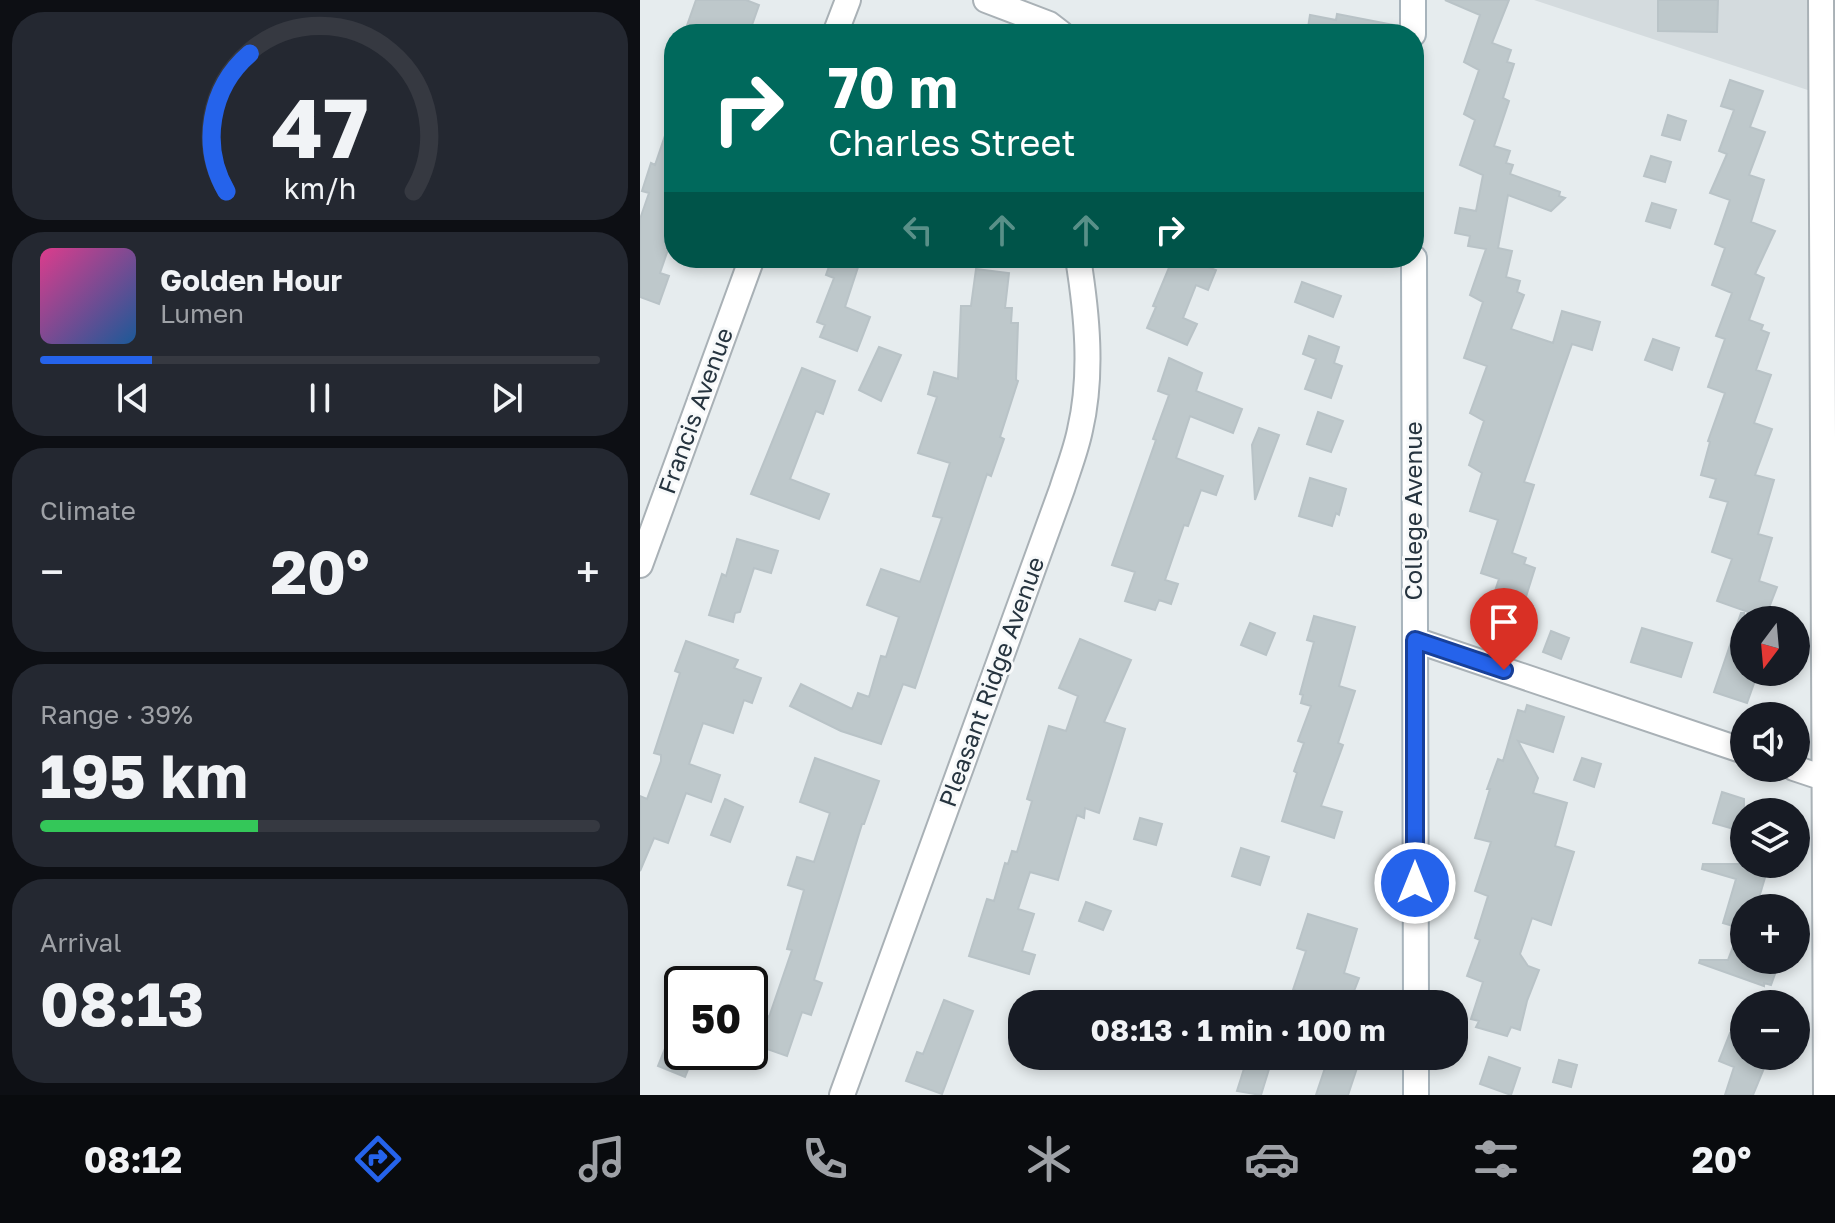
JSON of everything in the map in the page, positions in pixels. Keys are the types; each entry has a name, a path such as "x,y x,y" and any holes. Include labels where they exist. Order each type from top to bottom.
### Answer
{"street":[{"path":"839,24 848,0"},
{"path":"986,0 1045,24"},
{"path":"1413,0 1413,24"},
{"path":"1821,0 1828,793 1826,1095"},
{"name":"Francis Avenue","path":"640,565 748,268"},
{"name":"Pleasant Ridge Avenue","path":"842,1095 1081,429 1087,376 1086,320 1079,268"},
{"name":"College Avenue","path":"1414,268 1416,990"},
{"path":"1415,640 1730,746"},
{"path":"1810,780 1828,793"},
{"path":"1416,1070 1416,1095"}],"shaded area":[{"path":"1534,0 1835,0 1835,75 1824,71 1823,95"}],"building":[{"path":"696,0 746,0 759,5 752,24 688,24"},
{"path":"1445,0 1509,0 1492,43 1511,50 1507,62 1514,64 1503,98 1509,101 1494,146 1510,151 1506,163 1513,165 1510,174 1560,192 1559,196 1565,198 1551,211 1508,195 1498,248 1512,251 1506,277 1520,281 1517,292 1524,295 1511,329 1553,343 1562,311 1600,322 1592,350 1572,344 1524,482 1534,485 1512,553 1526,558 1524,564 1535,568 1524,603 1533,606 1527,623 1515,619 1513,624 1509,623 1505,634 1483,627 1499,579 1481,573 1498,520 1470,511 1482,473 1469,465 1484,421 1470,413 1487,366 1464,358 1483,302 1470,295 1486,249 1468,246 1470,236 1455,233 1460,208 1476,211 1483,175 1460,165 1475,120 1464,114 1479,70 1464,62 1480,15"},
{"path":"1658,0 1718,0 1717,32 1658,31"},
{"path":"1337,14 1389,24 1309,24 1310,15 1336,20"},
{"path":"1730,80 1763,91 1750,127 1765,132 1749,175 1764,180 1751,222 1775,231 1755,274 1764,278 1749,320 1763,325 1761,330 1769,333 1756,370 1771,375 1754,423 1772,429 1755,475 1774,480 1758,534 1772,538 1759,581 1777,587 1770,606 1731,606 1717,601 1732,559 1712,552 1728,502 1710,497 1716,479 1701,475 1708,441 1725,393 1708,387 1725,339 1716,336 1732,293 1712,285 1725,248 1715,244 1730,200 1710,193 1727,154 1719,151 1734,110 1721,106"},
{"path":"1668,115 1686,121 1680,140 1662,135"},
{"path":"664,139 664,261 660,273 669,276 659,304 640,297 640,219 649,193 642,191 651,163 655,165"},
{"path":"1651,156 1671,162 1665,182 1644,176"},
{"path":"1652,203 1676,210 1670,228 1646,221"},
{"path":"828,268 858,268 845,307 870,317 857,351 820,337 825,325 817,322 834,278 826,275"},
{"path":"1169,268 1216,270 1208,290 1196,285 1183,318 1197,324 1187,345 1147,328 1156,307 1153,306"},
{"path":"976,269 1009,273 1005,308 1012,308 1011,323 1018,323 1018,381 1000,437 1004,439 991,476 987,474 915,688 903,684 881,744 841,731 790,706 801,684 852,709 858,693 869,697 881,656 886,657 899,617 867,605 881,569 920,582 942,518 933,516 950,463 918,453 937,397 928,394 934,372 958,379 961,306 971,306"},
{"path":"1302,282 1341,296 1333,317 1295,302"},
{"path":"1309,336 1339,347 1334,363 1342,366 1331,398 1305,389 1316,359 1303,354"},
{"path":"1653,339 1679,348 1672,370 1645,360"},
{"path":"879,347 901,355 881,401 859,390"},
{"path":"1169,358 1202,373 1196,391 1242,409 1233,433 1190,416 1176,458 1223,476 1216,495 1201,490 1188,526 1184,525 1165,580 1178,584 1171,604 1159,600 1155,610 1125,601 1135,572 1112,565 1169,395 1158,391"},
{"path":"802,368 835,381 823,414 816,411 790,479 829,494 819,519 751,494"},
{"path":"1318,412 1343,421 1331,452 1307,444"},
{"path":"1259,428 1279,435 1255,500 1252,445"},
{"path":"1310,478 1346,489 1339,515 1336,513 1332,526 1299,516"},
{"path":"737,539 778,551 771,573 754,568 740,612 735,613 733,622 709,615 722,574 726,576"},
{"path":"1314,616 1355,627 1339,686 1355,691 1338,743 1343,745 1321,806 1342,812 1334,838 1282,821 1304,743 1298,741 1311,706 1301,703 1303,695 1300,694 1314,642 1307,640"},
{"path":"1250,623 1275,633 1266,655 1241,645"},
{"path":"1642,628 1692,643 1681,677 1631,662"},
{"path":"1551,631 1569,638 1561,659 1543,652"},
{"path":"1080,639 1131,660 1104,722 1125,729 1099,813 1085,808 1084,818 1077,815 1058,880 1030,872 1018,909 1034,914 1022,951 1035,955 1029,974 969,956 987,899 994,901 1005,863 1008,864 1012,851 1017,852 1032,801 1027,799 1049,726 1066,731 1078,696 1059,688"},
{"path":"686,641 738,660 734,668 761,678 752,703 744,700 733,733 703,723 689,764 720,775 711,802 686,793 668,843 654,838 640,871 640,796 647,799 661,761 661,755 654,753 680,673 675,671"},
{"path":"1730,645 1730,686 1753,686 1747,702 1714,692"},
{"path":"1527,705 1564,717 1553,752 1518,741 1538,778 1533,793 1567,803 1555,846 1574,852 1551,925 1532,918 1520,954 1528,966 1539,970 1520,1030 1511,1027 1507,1036 1476,1027 1479,1021 1471,1019 1483,982 1467,976 1480,940 1475,938 1488,896 1475,891 1491,842 1475,838 1498,759 1503,761 1518,710 1525,712"},
{"path":"815,758 879,781 862,824 814,980 822,983 811,1015 802,1012 787,1056 768,1049 768,1017 792,950 787,949 804,890 788,885 797,857 814,862 830,813 800,802"},
{"path":"1582,758 1601,764 1594,787 1574,780"},
{"path":"1722,792 1741,798 1730,798 1730,828 1713,823"},
{"path":"725,799 743,807 730,842 711,835"},
{"path":"1140,818 1162,824 1156,845 1134,839"},
{"path":"1241,848 1269,857 1260,885 1232,876"},
{"path":"1703,864 1730,864 1730,877 1702,869"},
{"path":"1733,878 1765,878 1760,894 1732,894 1736,879"},
{"path":"1730,899 1730,925 1723,923"},
{"path":"1086,902 1111,911 1103,930 1079,921"},
{"path":"1308,914 1357,929 1344,973 1359,978 1354,990 1293,990 1306,951 1297,948"},
{"path":"1730,955 1730,974 1699,963 1700,960 1728,960"},
{"path":"1730,974 1775,974 1771,985 1764,983 1764,986"},
{"path":"944,1000 973,1011 942,1094 906,1081 917,1052 923,1054"},
{"path":"1730,1033 1730,1065 1719,1061"},
{"path":"664,1051 664,1068 658,1066"},
{"path":"1489,1057 1520,1068 1511,1095 1480,1084"},
{"path":"1559,1060 1577,1065 1571,1087 1553,1082"},
{"path":"668,1070 688,1070 685,1077"},
{"path":"1244,1070 1269,1070 1261,1095 1237,1091"},
{"path":"1324,1070 1356,1070 1348,1095 1316,1095"},
{"path":"1733,1070 1763,1070 1753,1095 1725,1095"}],"route":[{"path":"1415,883 1415,640 1504,670"}]}
